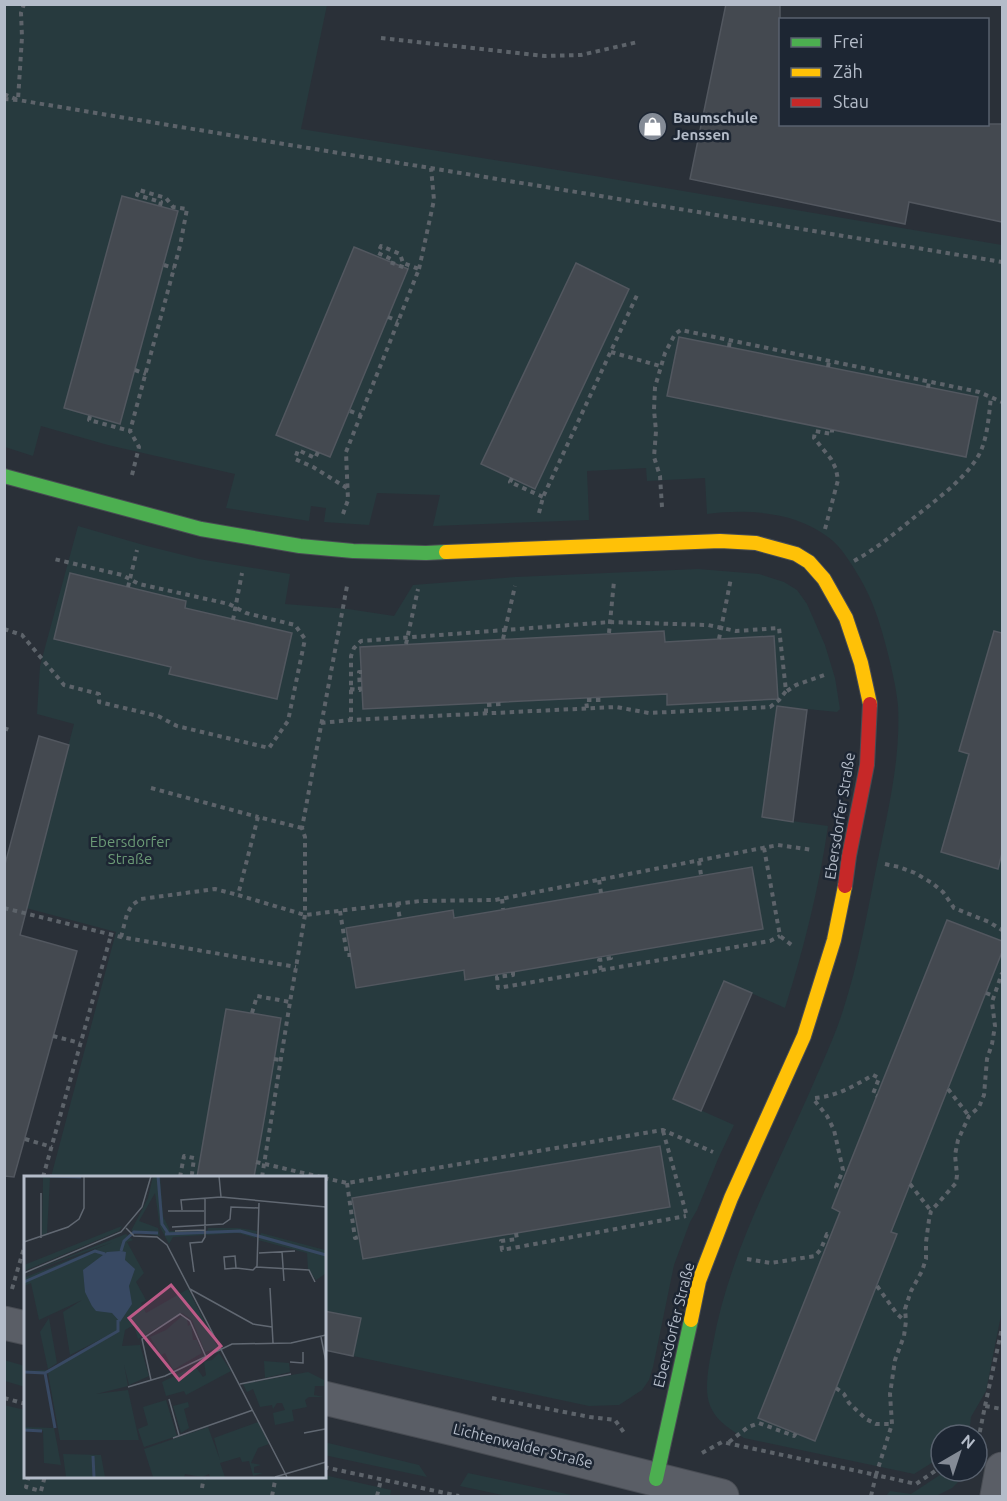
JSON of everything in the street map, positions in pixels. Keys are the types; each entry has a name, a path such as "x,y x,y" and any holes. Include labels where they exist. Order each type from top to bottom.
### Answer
{"street":[{"name":"Ebersdorfer Straße","path":"4,476 201,529 300,546 353,551 426,553 720,541 756,543 796,554 809,562 824,579 846,618 861,663 870,705 867,765 842,904 834,940 804,1036 745,1166 699,1281 656,1479"},
{"path":"8,1308 24,1326"},
{"name":"Lichtenwalder Straße","path":"326,1398 722,1497"},
{"path":"997,1497 1002,1469"}],"path":[{"path":"18,100 22,37 21,13 24,4"},
{"path":"381,38 545,57 581,55 638,42"},
{"path":"4,94 18,100"},
{"path":"4,99 1002,262"},
{"path":"330,549 348,500 346,452 419,269 434,200 431,168"},
{"path":"123,508 139,447 130,431 174,268 187,209 173,207 166,198 139,190 137,195 161,202 160,206"},
{"path":"408,269 390,262 391,259 378,253 381,246 400,254 403,263 419,269"},
{"path":"164,265 174,268"},
{"path":"503,639 516,577 537,522 543,497 638,293"},
{"path":"388,317 398,321"},
{"path":"664,543 660,476 654,457 656,431 654,411 660,366 669,344 675,334 681,330 979,392 1002,402"},
{"path":"729,347 730,340"},
{"path":"611,352 660,366"},
{"path":"828,367 830,361"},
{"path":"135,370 146,374"},
{"path":"928,388 929,381"},
{"path":"824,579 872,550 947,492 961,478 982,449 991,397"},
{"path":"350,411 361,416"},
{"path":"90,416 90,420 130,431"},
{"path":"809,562 823,536 838,480 831,459 814,438 815,431 831,434 832,430"},
{"path":"318,452 315,458 298,450 295,459 348,488"},
{"path":"512,478 510,482 543,497"},
{"path":"233,620 248,537"},
{"path":"719,639 737,542"},
{"path":"609,633 618,545"},
{"path":"262,1176 305,915 305,837 302,828 353,551"},
{"path":"406,644 426,553"},
{"path":"4,629 22,635 64,685 99,694 99,702 158,716 177,726 269,748 288,721 305,639 295,625 246,613 229,604 139,584 122,575 54,559"},
{"path":"351,720 351,656 354,648 361,641 610,622 708,625 736,631 780,628 786,691"},
{"path":"321,723 587,708 616,707 649,713 770,707 786,691 804,682 861,663"},
{"path":"350,689 360,690 359,672 362,672"},
{"path":"587,708 586,700 601,700 601,697"},
{"path":"486,713 486,705 502,704 501,702"},
{"path":"151,788 302,828"},
{"path":"238,895 258,817"},
{"path":"120,937 127,914 132,905 141,899 215,889 305,915 420,901 495,900 778,845 849,856 899,867 915,873 943,892 954,908 989,922 1002,930"},
{"path":"764,848 780,936 825,970"},
{"path":"699,861 701,876"},
{"path":"599,880 601,893"},
{"path":"502,899 503,909"},
{"path":"397,903 400,919"},
{"path":"4,908 120,937 296,967"},
{"path":"339,911 348,955 351,955"},
{"path":"43,1176 111,935"},
{"path":"513,972 513,975 496,977 498,988 770,941 780,936"},
{"path":"601,969 599,960 610,958 610,955"},
{"path":"871,1497 892,1424 890,1394 895,1359 904,1336 906,1309 911,1291 926,1259 929,1220 932,1211 956,1183 955,1155 958,1140 969,1116 979,1107 984,1095 987,1059 995,1026 992,1002 1002,973"},
{"path":"986,993 994,996"},
{"path":"252,1013 257,996 290,1002"},
{"path":"53,1036 80,1043"},
{"path":"274,1059 280,1060"},
{"path":"840,1189 836,1187 843,1170 834,1130 827,1116 813,1099 848,1090 873,1075 879,1078 873,1094 877,1095"},
{"path":"948,1089 969,1116"},
{"path":"516,1233 517,1239 501,1241 502,1250 687,1216 663,1130"},
{"path":"326,1178 347,1183 663,1130 745,1166"},
{"path":"25,1139 52,1147"},
{"path":"180,1176 184,1156 194,1158 192,1174 197,1175"},
{"path":"256,1162 319,1176"},
{"path":"347,1183 355,1238 359,1237"},
{"path":"910,1184 932,1211"},
{"path":"712,1247 747,1259 771,1263 815,1257 821,1249 826,1234 831,1236"},
{"path":"8,1308 24,1248"},
{"path":"877,1286 897,1314 906,1321"},
{"path":"981,1423 1002,1328"},
{"path":"836,1388 866,1419 876,1424 892,1424"},
{"path":"4,1398 24,1403"},
{"path":"985,1406 1002,1409"},
{"path":"729,1443 748,1427 759,1423 794,1436 796,1433"},
{"path":"656,1479 722,1442 916,1484 929,1475"},
{"path":"326,1467 459,1497"},
{"path":"29,1477 26,1487 41,1491 45,1477"},
{"path":"202,1488 204,1477"},
{"path":"272,1497 276,1477"},
{"path":"377,1497 381,1480"}],"green space":[{"path":"5,5 327,5 301,129 1002,245 1002,1310 986,1391 971,1417 970,1423 929,1423 929,1465 914,1474 744,1438 729,1428 713,1412 707,1388 720,1310 730,1277 754,1214 841,1017 861,941 892,790 898,727 895,683 876,612 850,562 833,541 815,528 785,517 754,512 707,514 705,478 647,481 646,468 587,471 589,520 433,526 440,495 377,493 369,525 324,522 326,508 311,506 309,521 226,508 235,474 108,445 41,426 33,456 5,447"},
{"path":"78,526 199,559 290,574 285,604 348,609 394,616 413,585 516,577 698,569 759,574 784,582 797,590 807,604 825,645 835,678 840,709 837,712 777,706 763,817 828,826 820,872 785,1008 724,981 673,1098 734,1125 690,1222 674,1265 653,1367 649,1380 642,1390 619,1405 589,1406 353,1356 361,1318 326,1311 326,1176 51,1176 116,932 26,908 74,724 37,714 40,666"},
{"path":"4,1360 24,1366 24,1387 5,1381"},
{"path":"4,1405 24,1410 24,1477 326,1475 391,1490 390,1496 5,1496"},
{"path":"326,1442 419,1465 427,1477 326,1455"},
{"path":"468,1473 576,1496 507,1496 460,1486"},
{"path":"929,1482 957,1483 936,1496 886,1496 890,1491 911,1494"}],"building":[{"path":"726,4 780,4 779,126 989,126 989,124 1002,124 1002,222 909,202 905,224 690,179"},
{"path":"122,196 178,211 120,424 64,408"},
{"path":"354,247 408,269 330,457 276,435"},
{"path":"576,263 629,289 535,489 481,464"},
{"path":"679,337 978,397 966,457 667,396"},
{"path":"70,573 186,601 185,608 292,633 277,699 169,674 171,667 54,639"},
{"path":"664,631 665,642 774,636 778,699 667,705 667,694 363,709 360,647"},
{"path":"994,631 1002,633 1002,853 998,869 941,852 969,754 959,751"},
{"path":"777,706 807,710 793,822 762,817"},
{"path":"39,736 69,745 20,935 77,951 14,1177 4,1176 4,868"},
{"path":"752,867 763,929 465,980 464,970 356,988 346,928 453,910 454,918"},
{"path":"947,920 1002,941 1002,952 891,1232 897,1234 815,1441 758,1418 840,1212 832,1208"},
{"path":"724,981 752,993 701,1111 673,1099"},
{"path":"226,1009 281,1018 254,1176 197,1176"},
{"path":"660,1146 670,1207 363,1259 352,1198"},
{"path":"326,1311 361,1318 353,1356 326,1350"}],"traffic: fast":[{"path":"4,476 201,529 300,546 353,551 446,552"},
{"path":"656,1479 691,1320"}],"traffic: slow":[{"path":"446,552 720,541 756,543 796,554 809,562 824,579 846,618 861,663 870,704"},
{"path":"691,1320 699,1281 731,1198 804,1036 834,940 845,886"}],"traffic: jam":[{"path":"845,886 867,765 870,704"}],"place":[{"name":"Baumschule Jenssen","path":"652,127"}]}
